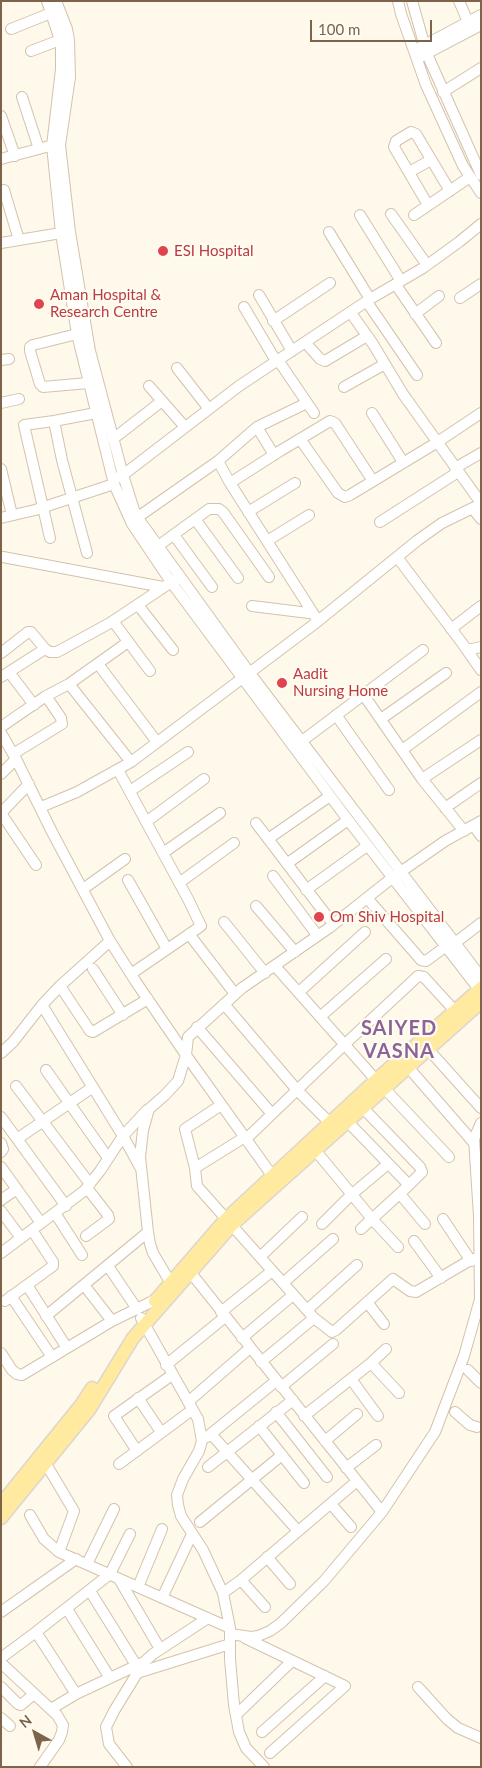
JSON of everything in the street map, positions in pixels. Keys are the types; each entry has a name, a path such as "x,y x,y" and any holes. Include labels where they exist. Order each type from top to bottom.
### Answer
{"main road":[{"path":"141,1317 173,1286 229,1222 275,1180 330,1123 380,1084 455,1011 480,990"},
{"path":"275,1180 315,1150 362,1108 380,1084 408,1067 428,1049 480,990"},
{"path":"1,1518 81,1405 128,1334 157,1299 173,1286"},
{"path":"1,1504 43,1459"}],"street":[{"path":"47,1 60,40 62,69 54,173 77,334 96,413 116,480 132,524 171,582 197,616 302,741 401,872 480,990"},
{"path":"56,1 68,34 70,72 56,144 90,352 113,439 116,480 158,546 171,582"},
{"path":"398,1 426,86 463,166 481,193"},
{"path":"412,1 426,50 443,92 479,168"},
{"path":"459,1 468,22"},
{"path":"11,29 51,13"},
{"path":"426,50 468,22 481,16"},
{"path":"415,55 481,25"},
{"path":"31,51 60,40"},
{"path":"443,92 481,68"},
{"path":"22,97 39,149"},
{"path":"1,116 15,156"},
{"path":"428,206 394,147 394,144 409,133 416,134 450,190"},
{"path":"1,159 56,144"},
{"path":"409,172 431,160"},
{"path":"414,215 470,177"},
{"path":"4,190 18,240"},
{"path":"392,214 427,265"},
{"path":"360,216 415,314 436,343"},
{"path":"1,518 72,499 116,480 277,360 427,265 481,224"},
{"path":"329,232 369,301 418,375"},
{"path":"1,243 62,233"},
{"path":"274,321 330,284"},
{"path":"460,298 481,284"},
{"path":"258,295 292,351"},
{"path":"415,314 439,296"},
{"path":"244,307 277,360 314,413"},
{"path":"350,313 436,443 457,470 478,505 481,519"},
{"path":"77,334 33,345 30,347 30,351 40,384 43,387 88,383"},
{"path":"306,342 320,359 325,361 367,336"},
{"path":"344,387 385,364"},
{"path":"177,368 209,409"},
{"path":"149,386 185,427"},
{"path":"1,403 19,399"},
{"path":"113,439 162,401"},
{"path":"138,517 218,461 257,427 307,403"},
{"path":"50,538 24,425 96,413"},
{"path":"372,413 403,462"},
{"path":"300,439 341,495 345,497 436,443 481,413"},
{"path":"54,421 87,553"},
{"path":"230,483 328,422 333,421 373,481"},
{"path":"257,427 274,455"},
{"path":"380,522 481,453"},
{"path":"218,461 248,512 318,621"},
{"path":"1,469 3,486 12,515"},
{"path":"248,512 295,483"},
{"path":"41,807 77,792 131,762 318,621 442,523 478,505"},
{"path":"158,546 209,509 219,508 269,577"},
{"path":"267,541 309,515"},
{"path":"196,519 238,578"},
{"path":"174,535 212,587"},
{"path":"3,557 171,582"},
{"path":"397,557 481,670"},
{"path":"1,653 28,632 31,632 45,649 50,652 57,652 113,621 171,582"},
{"path":"138,605 173,650"},
{"path":"252,606 312,612"},
{"path":"451,629 481,606"},
{"path":"113,621 150,671"},
{"path":"1,727 46,696 69,684 128,642"},
{"path":"467,650 481,647"},
{"path":"34,704 5,674 45,649"},
{"path":"302,741 423,650"},
{"path":"98,664 157,742"},
{"path":"381,719 446,673"},
{"path":"245,675 367,846 450,945"},
{"path":"69,684 131,762"},
{"path":"402,750 481,692"},
{"path":"363,694 422,779 464,831"},
{"path":"1,774 15,756 62,724 61,718 46,696"},
{"path":"336,715 389,790"},
{"path":"1,733 15,756 52,832 110,941 186,1055 275,1180"},
{"path":"422,779 481,740"},
{"path":"130,791 188,752"},
{"path":"118,770 201,926 131,974"},
{"path":"146,822 204,779"},
{"path":"445,808 481,783"},
{"path":"28,784 1,813 36,865"},
{"path":"268,838 330,796"},
{"path":"163,853 220,813"},
{"path":"288,864 348,820"},
{"path":"256,823 333,924"},
{"path":"1,1253 66,1206 88,1186 124,1136 178,1081 186,1055 188,1037 197,1027 235,994 445,841 478,823 481,836"},
{"path":"179,884 234,843"},
{"path":"306,890 367,846"},
{"path":"83,889 125,859"},
{"path":"273,876 317,936"},
{"path":"128,880 167,949"},
{"path":"367,898 421,960 426,960 481,923"},
{"path":"256,906 295,952"},
{"path":"224,922 265,973"},
{"path":"299,992 365,932"},
{"path":"189,934 235,994"},
{"path":"1,1053 13,1042 42,1005 60,986 110,941"},
{"path":"320,1017 386,959"},
{"path":"275,966 344,1045 448,1157"},
{"path":"93,970 123,1015"},
{"path":"195,1168 246,1138 421,975 455,1011"},
{"path":"60,986 90,1031 93,1032 148,999"},
{"path":"224,1004 297,1090 330,1123"},
{"path":"42,1005 124,1136 142,1170"},
{"path":"197,1027 272,1114"},
{"path":"428,1049 481,1108"},
{"path":"408,1067 474,1143"},
{"path":"46,1070 108,1158"},
{"path":"16,1086 43,1121 108,1215 109,1219 86,1236"},
{"path":"17,1139 93,1087"},
{"path":"222,1105 185,1129 195,1168 197,1186 272,1272 329,1331 334,1331 392,1279 410,1292 416,1292 475,1259"},
{"path":"361,1229 373,1220 422,1172 420,1167 362,1108"},
{"path":"149,1109 143,1130 140,1157 148,1232 154,1253 173,1286"},
{"path":"1,1117 66,1206"},
{"path":"347,1121 409,1185"},
{"path":"51,1709 76,1694 139,1667 230,1636 258,1636 281,1623 324,1581 382,1512 435,1432 464,1356 480,1299 480,1278 475,1259 474,1139 480,1129"},
{"path":"1,1144 3,1149 1,1152"},
{"path":"315,1150 351,1195 398,1247"},
{"path":"322,1224 351,1195 388,1164"},
{"path":"1,1166 41,1223"},
{"path":"1,1200 17,1189"},
{"path":"400,1194 425,1224"},
{"path":"1,1211 21,1238"},
{"path":"55,1213 82,1255"},
{"path":"260,1257 302,1217"},
{"path":"443,1220 475,1259"},
{"path":"32,1230 54,1264 8,1298 52,1357"},
{"path":"46,1316 148,1232"},
{"path":"283,1283 333,1240"},
{"path":"414,1241 441,1278"},
{"path":"261,1362 311,1314 357,1265"},
{"path":"108,1266 141,1317 166,1365 198,1419 202,1441 177,1495 181,1516 207,1557 223,1593 230,1636 239,1732 246,1748 264,1767"},
{"path":"187,1269 382,1512"},
{"path":"166,1365 272,1272"},
{"path":"27,1285 67,1348"},
{"path":"84,1285 112,1321"},
{"path":"242,1338 293,1295"},
{"path":"366,1302 384,1324"},
{"path":"1,1353 12,1370 22,1375 112,1321 141,1317"},
{"path":"202,1441 334,1344"},
{"path":"119,1464 161,1432 250,1348"},
{"path":"304,1416 372,1363 386,1349"},
{"path":"372,1363 399,1393"},
{"path":"468,1370 481,1383"},
{"path":"137,1450 114,1416 172,1375"},
{"path":"351,1380 378,1416"},
{"path":"138,1398 161,1432"},
{"path":"208,1467 293,1400"},
{"path":"276,1412 327,1477"},
{"path":"456,1412 470,1425 480,1427"},
{"path":"324,1441 357,1414"},
{"path":"259,1426 304,1483"},
{"path":"211,1434 298,1531"},
{"path":"346,1468 376,1445"},
{"path":"200,1522 282,1455"},
{"path":"43,1459 74,1511 59,1552"},
{"path":"223,1593 241,1580 357,1481"},
{"path":"331,1504 351,1527"},
{"path":"87,1564 114,1509"},
{"path":"30,1515 44,1539 59,1552 208,1618 230,1636"},
{"path":"138,1587 162,1529"},
{"path":"1,1658 90,1591 114,1576 130,1534"},
{"path":"162,1598 192,1534"},
{"path":"268,1557 290,1584"},
{"path":"1,1612 76,1559"},
{"path":"114,1576 160,1649"},
{"path":"241,1580 265,1607"},
{"path":"90,1591 139,1667"},
{"path":"67,1608 110,1678"},
{"path":"127,1767 109,1744 106,1727 139,1667 160,1649 208,1618"},
{"path":"36,1632 76,1694"},
{"path":"244,1637 345,1686 270,1753"},
{"path":"236,1714 292,1661"},
{"path":"1,1663 51,1709 63,1725 62,1732 40,1767"},
{"path":"262,1732 325,1676"},
{"path":"418,1687 447,1719 458,1728 481,1738"},
{"path":"2,1689 21,1705 34,1694"},
{"path":"1,1718 10,1726"}],"place":[{"name":"ESI Hospital","path":"163,251"},
{"name":"Aman Hospital & Research Centre","path":"39,304"},
{"name":"Aadit Nursing Home","path":"282,683"},
{"name":"Om Shiv Hospital","path":"319,917"}],"district":[{"name":"SAIYED VASNA","path":"399,1040"}]}
